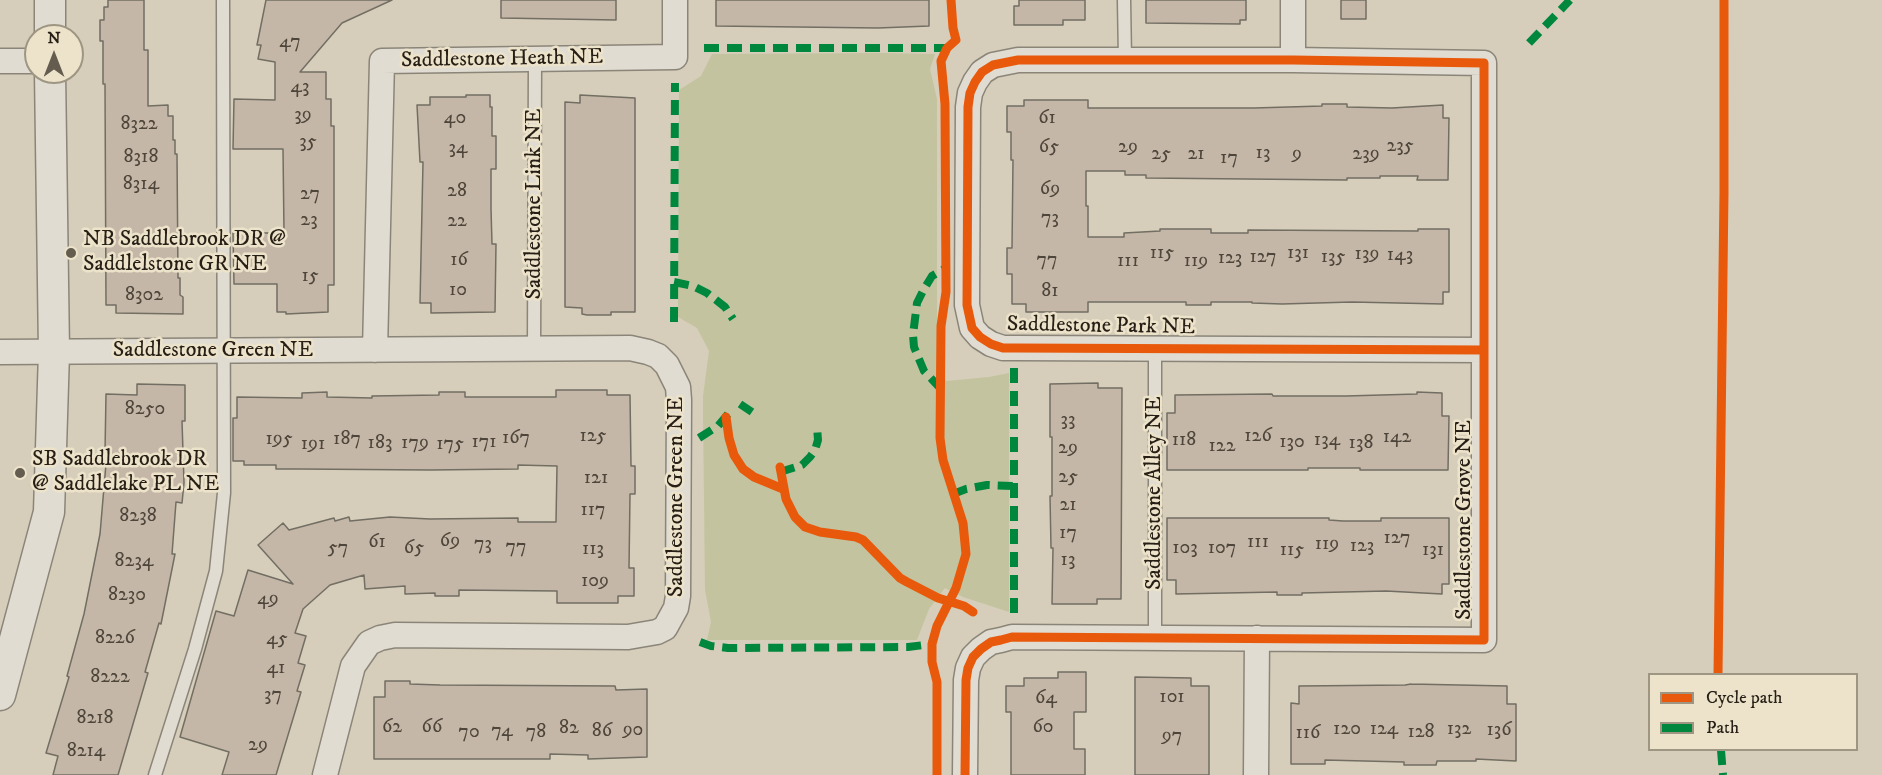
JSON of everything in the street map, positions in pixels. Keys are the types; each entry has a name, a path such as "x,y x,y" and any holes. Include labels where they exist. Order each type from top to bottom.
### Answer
{"street":[{"path":"50,0 50,24"},
{"name":"Saddlestone Heath NE","path":"375,350 382,61 675,57 675,0"},
{"path":"1293,0 1293,60"},
{"name":"Saddlestone Park NE","path":"1293,60 1018,60 1005,62 982,72 970,93 968,107 968,305 972,328 980,338 1003,348 1484,350"},
{"name":"Saddlestone Grove NE","path":"964,775 968,668 973,657 991,642 1012,637 1484,640 1484,63 1293,60"},
{"path":"0,61 24,61"},
{"path":"0,695 49,512 54,352 50,84"},
{"name":"Saddlestone Green NE","path":"0,352 630,348 658,356 667,364 678,387 679,400 678,596 676,608 665,628 657,632 628,636 395,635 380,638 369,643 353,666 325,775"},
{"path":"1256,775 1257,638"}],"lane":[{"path":"155,775 195,649 216,571 224,493 223,0"},
{"path":"1124,0 1125,59"},
{"name":"Saddlestone Link NE","path":"534,349 535,60"},
{"name":"Saddlestone Alley NE","path":"1155,348 1155,638"}],"green space":[{"path":"712,54 935,54 930,69 937,99 937,363 946,381 1009,373 1009,612 963,597 945,588 929,609 917,640 707,640 711,622 705,590 703,396 709,351 697,328 678,317 679,90 701,76"}],"building":[{"path":"108,0 144,0 144,50 148,50 148,106 168,105 168,116 173,116 173,140 175,140 175,154 177,154 178,278 180,278 180,295 183,297 183,314 116,313 116,305 106,305 105,84 103,84 103,41 100,41 100,20 104,20 104,7 108,7"},
{"path":"266,0 392,0 342,23 300,72 326,72 326,99 331,99 331,126 334,126 334,285 328,285 328,312 286,314 286,312 277,312 277,284 234,284 233,233 284,233 283,149 233,149 234,99 275,100 275,62 258,59 261,45 257,45"},
{"path":"501,0 616,0 616,20 501,18"},
{"path":"716,0 929,0 929,26 878,28 716,26"},
{"path":"1019,0 1085,0 1085,20 1063,20 1063,25 1014,25 1014,6 1019,6"},
{"path":"1146,0 1246,0 1246,20 1240,20 1240,24 1146,23"},
{"path":"1341,0 1366,0 1366,19 1341,19"},
{"path":"466,95 490,95 492,136 496,136 496,169 491,169 492,244 496,244 495,312 431,313 431,303 420,303 423,162 420,162 417,105 430,105 430,97 466,97"},
{"path":"580,95 635,98 635,312 587,315 582,314 582,308 565,307 565,102 580,103"},
{"path":"1024,100 1088,100 1088,108 1254,108 1347,104 1347,107 1392,108 1443,105 1443,118 1449,118 1448,180 1417,180 1418,176 1380,176 1380,178 1347,178 1347,180 1146,178 1146,175 1125,175 1125,171 1086,171 1086,206 1088,206 1088,237 1124,237 1124,233 1160,231 1160,229 1211,229 1211,233 1248,233 1248,230 1418,231 1418,229 1449,229 1449,292 1443,292 1443,304 1211,302 1211,305 1186,305 1186,302 1088,302 1088,312 1026,312 1026,304 1012,304 1012,274 1007,274 1007,248 1012,248 1013,160 1011,160 1011,132 1007,132 1007,106 1024,106"},
{"path":"1098,383 1098,388 1122,388 1121,599 1097,599 1097,604 1052,604 1050,384"},
{"path":"137,384 185,385 185,421 182,421 184,483 182,503 176,502 172,554 175,554 161,624 159,623 145,672 148,673 118,775 53,775 58,756 46,753 69,677 67,676 84,614 100,534 107,452 105,452 106,394 137,395"},
{"path":"556,390 607,390 607,395 630,395 631,466 635,466 635,494 630,494 629,568 634,568 634,596 618,596 618,603 557,603 557,591 459,590 459,596 435,596 435,593 405,594 405,586 365,589 364,575 330,585 303,609 295,633 306,636 298,663 305,665 297,691 301,692 276,775 222,775 229,752 180,737 216,611 234,616 248,570 293,584 258,545 283,523 289,530 334,518 335,521 349,517 350,521 390,517 518,518 518,522 556,522 557,466 518,465 518,469 430,470 276,469 276,465 244,465 244,461 233,461 233,418 237,418 237,397 302,398 302,393 327,392 327,397 372,398 372,396 439,395 439,392 465,392 465,397 556,397"},
{"path":"1417,392 1442,393 1442,416 1449,416 1448,470 1308,468 1308,470 1167,470 1167,413 1175,413 1175,395 1346,396 1417,394"},
{"path":"1167,518 1329,518 1329,520 1343,521 1381,521 1381,518 1449,518 1449,584 1442,584 1442,594 1386,591 1302,593 1302,595 1277,595 1277,592 1176,594 1176,580 1167,580"},
{"path":"1058,672 1086,672 1086,712 1074,712 1074,749 1085,749 1085,775 1011,775 1011,712 1006,712 1006,686 1024,686 1024,678 1058,678"},
{"path":"1135,677 1191,678 1191,686 1209,686 1209,775 1135,775"},
{"path":"385,681 410,681 410,684 440,685 615,686 616,690 647,689 647,757 588,759 588,755 550,754 550,759 374,759 374,697 385,697"},
{"path":"1411,684 1507,686 1507,704 1516,704 1516,761 1476,759 1476,761 1437,761 1436,765 1404,765 1404,762 1325,760 1325,764 1291,764 1291,703 1299,704 1299,686"}],"marked path":[{"path":"1529,43 1570,0"},
{"path":"704,48 947,48"},
{"path":"674,322 675,83"},
{"path":"941,389 924,371 914,347 913,335 917,303 932,276 946,268"},
{"path":"674,282 693,286 707,293 725,307 733,319"},
{"path":"1014,368 1014,617"},
{"path":"740,404 752,412"},
{"path":"699,438 718,426 733,408"},
{"path":"780,472 802,465 810,457 818,440 817,427"},
{"path":"953,494 987,485 1013,486"},
{"path":"700,642 728,648 908,647 932,644"},
{"path":"1721,751 1723,775"}],"cycle path":[{"path":"937,775 937,682 932,662 932,644 937,626 956,588 966,554 963,523 943,460 940,438 941,326 946,292 945,104 941,61 947,48 956,40 951,0"},
{"path":"1718,673 1724,0"},
{"path":"965,775 968,668 973,657 991,642 1012,637 1484,640 1484,63 1018,60 993,65 982,72 970,93 968,107 967,305 972,328 991,344 1003,348 1015,348 1484,350"},
{"path":"726,417 734,455 743,469 754,477 783,489"},
{"path":"780,467 786,499 795,517 805,527 863,540 900,578 938,598 964,606 973,612"}],"place":[{"name":"NB Saddlebrook DR @ Saddlelstone GR NE","path":"71,253"},
{"name":"SB Saddlebrook DR @ Saddlelake PL NE","path":"20,473"}]}
